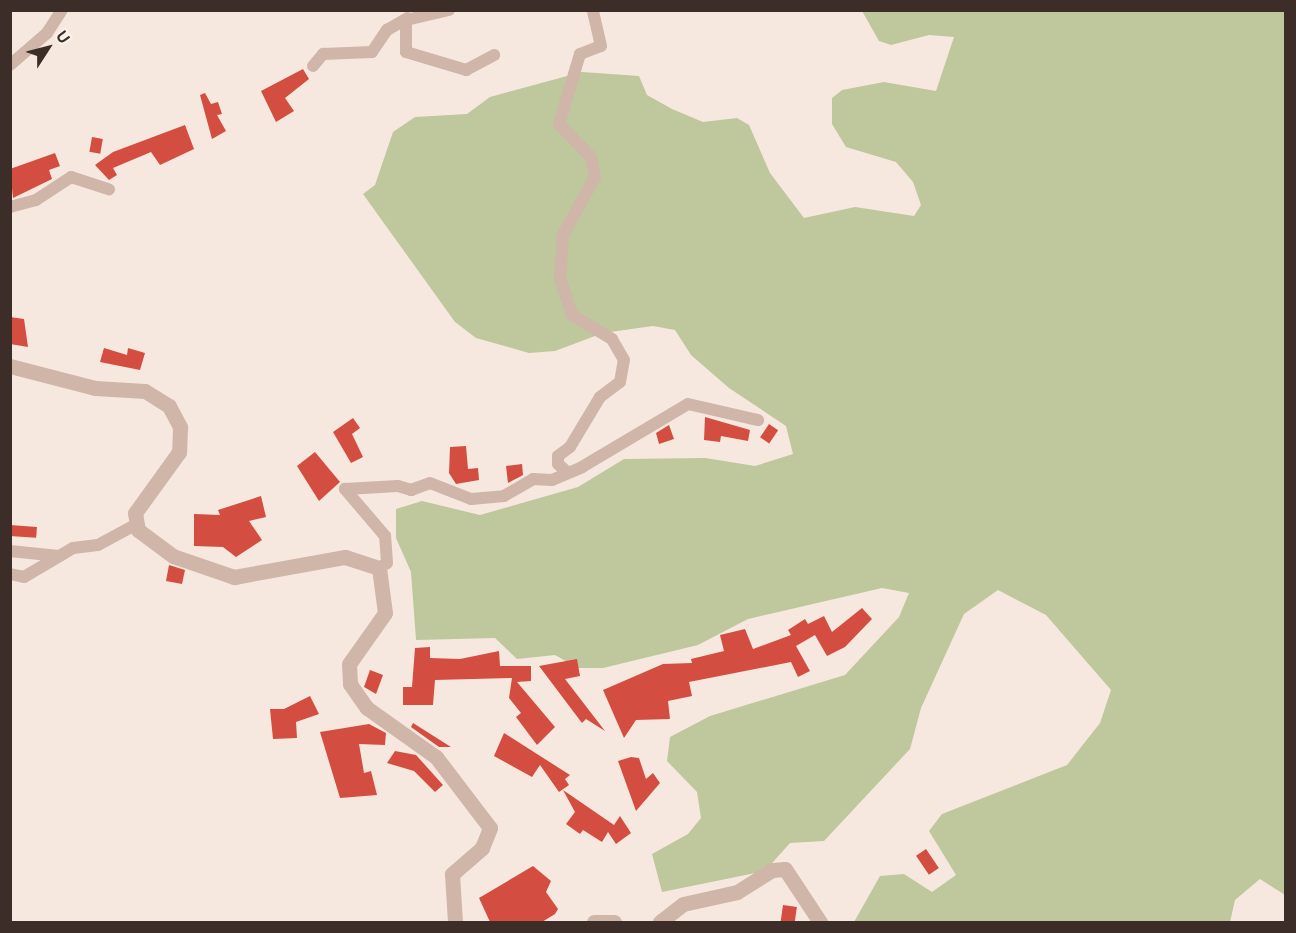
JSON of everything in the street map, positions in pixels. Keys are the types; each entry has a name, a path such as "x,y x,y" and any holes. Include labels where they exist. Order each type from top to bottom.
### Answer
{"street":[{"path":"10,65 47,33 62,10"},
{"path":"313,66 324,54 372,52 387,30 410,15 449,10"},
{"path":"567,472 558,464 558,456 570,447 600,397 620,382 624,360 612,339 572,315 560,279 563,235 595,177 591,157 559,124 580,54 601,46 593,10"},
{"path":"410,15 402,47 417,57 466,70 494,55"},
{"path":"10,207 36,200 71,177 109,189"},
{"path":"10,366 95,388 145,391 176,415 181,442 177,457 136,504 135,525 118,538 59,556 24,577 10,574"},
{"path":"135,525 173,556 227,576 273,573 345,557 379,568 387,563 385,536 345,489 398,486 411,490 430,483 471,499 504,496 533,478 552,480 605,456 688,404 758,420"},
{"path":"10,551 59,556"},
{"path":"379,568 385,613 349,664 350,684 367,708 436,757 490,828 482,848 452,874 454,922"},
{"path":"660,922 683,904 737,892 772,870 784,869 820,922"},
{"path":"594,922 614,922"}],"green space":[{"path":"862,11 1285,11 1285,895 1260,879 1235,900 1230,922 854,922 880,876 904,874 932,892 956,875 929,831 942,814 1067,765 1100,723 1111,690 1046,615 998,590 964,614 921,708 910,749 824,841 790,843 765,871 662,892 652,854 688,834 701,818 697,792 667,761 670,737 710,716 845,675 899,617 909,593 882,588 748,619 698,645 603,668 578,668 555,655 517,659 495,638 416,640 411,572 396,538 396,509 422,501 480,515 578,487 624,459 705,458 755,466 793,454 786,426 729,388 691,355 675,330 653,326 603,333 555,351 529,353 476,338 455,322 363,194 375,185 393,132 415,117 467,114 490,97 582,72 639,76 647,95 672,109 703,122 737,118 749,125 770,173 804,218 855,207 914,216 921,205 913,182 896,162 846,147 832,124 832,98 842,90 884,82 936,91 954,37 929,35 891,45 879,41"}],"building":[{"path":"303,69 309,79 285,98 294,111 276,122 261,91"},
{"path":"205,93 211,104 218,102 222,114 217,115 226,131 212,139 200,95"},
{"path":"185,125 194,149 160,165 151,152 113,168 117,175 109,180 95,165 113,152"},
{"path":"92,137 103,139 100,154 89,152"},
{"path":"55,153 60,166 49,170 52,179 13,198 10,169"},
{"path":"10,317 24,319 28,347 10,344"},
{"path":"104,348 127,355 128,348 145,353 140,370 100,362"},
{"path":"705,417 750,430 748,441 721,436 720,442 704,440"},
{"path":"353,418 360,428 352,434 363,457 351,463 333,432"},
{"path":"769,424 778,430 769,443 760,437"},
{"path":"669,425 674,439 659,444 656,433"},
{"path":"466,446 468,469 478,468 479,480 456,484 449,473 450,447"},
{"path":"315,452 340,482 319,501 297,466"},
{"path":"522,464 523,475 508,483 506,466"},
{"path":"261,496 266,517 249,521 262,540 236,557 223,547 194,546 194,514 220,515 218,510"},
{"path":"10,525 37,527 36,538 10,536"},
{"path":"169,565 185,570 182,584 166,581"},
{"path":"862,608 872,619 845,647 827,656 815,635 796,646 810,671 798,677 791,662 689,682 692,696 668,701 670,719 636,720 624,738 603,690 663,664 692,663 691,659 724,651 720,635 745,629 753,649 791,635 788,630 805,619 808,624 824,616 832,632"},
{"path":"430,647 430,658 460,659 499,651 500,666 531,666 531,681 517,682 555,727 537,745 516,717 521,713 509,698 512,678 435,680 433,705 403,705 403,687 412,687 415,648"},
{"path":"577,659 580,676 565,679 605,731 586,719 582,723 539,666"},
{"path":"370,670 383,675 376,694 364,687"},
{"path":"310,696 319,714 296,722 297,738 273,739 270,709 284,709"},
{"path":"413,723 451,747 439,747 411,727"},
{"path":"369,724 386,733 385,745 359,744 364,773 371,771 377,795 340,798 320,732"},
{"path":"504,733 570,775 565,779 569,785 559,792 540,765 532,777 494,756"},
{"path":"395,751 416,755 443,785 435,792 414,771 387,763"},
{"path":"631,757 639,758 646,779 653,773 660,783 636,811 618,761"},
{"path":"563,790 614,825 620,816 631,833 616,844 608,832 602,842 583,830 580,834 566,824 575,812"},
{"path":"926,849 939,868 929,875 916,856"},
{"path":"533,866 551,881 546,892 558,909 555,914 542,922 490,922 479,898"},
{"path":"783,905 797,907 795,922 781,922"}]}
